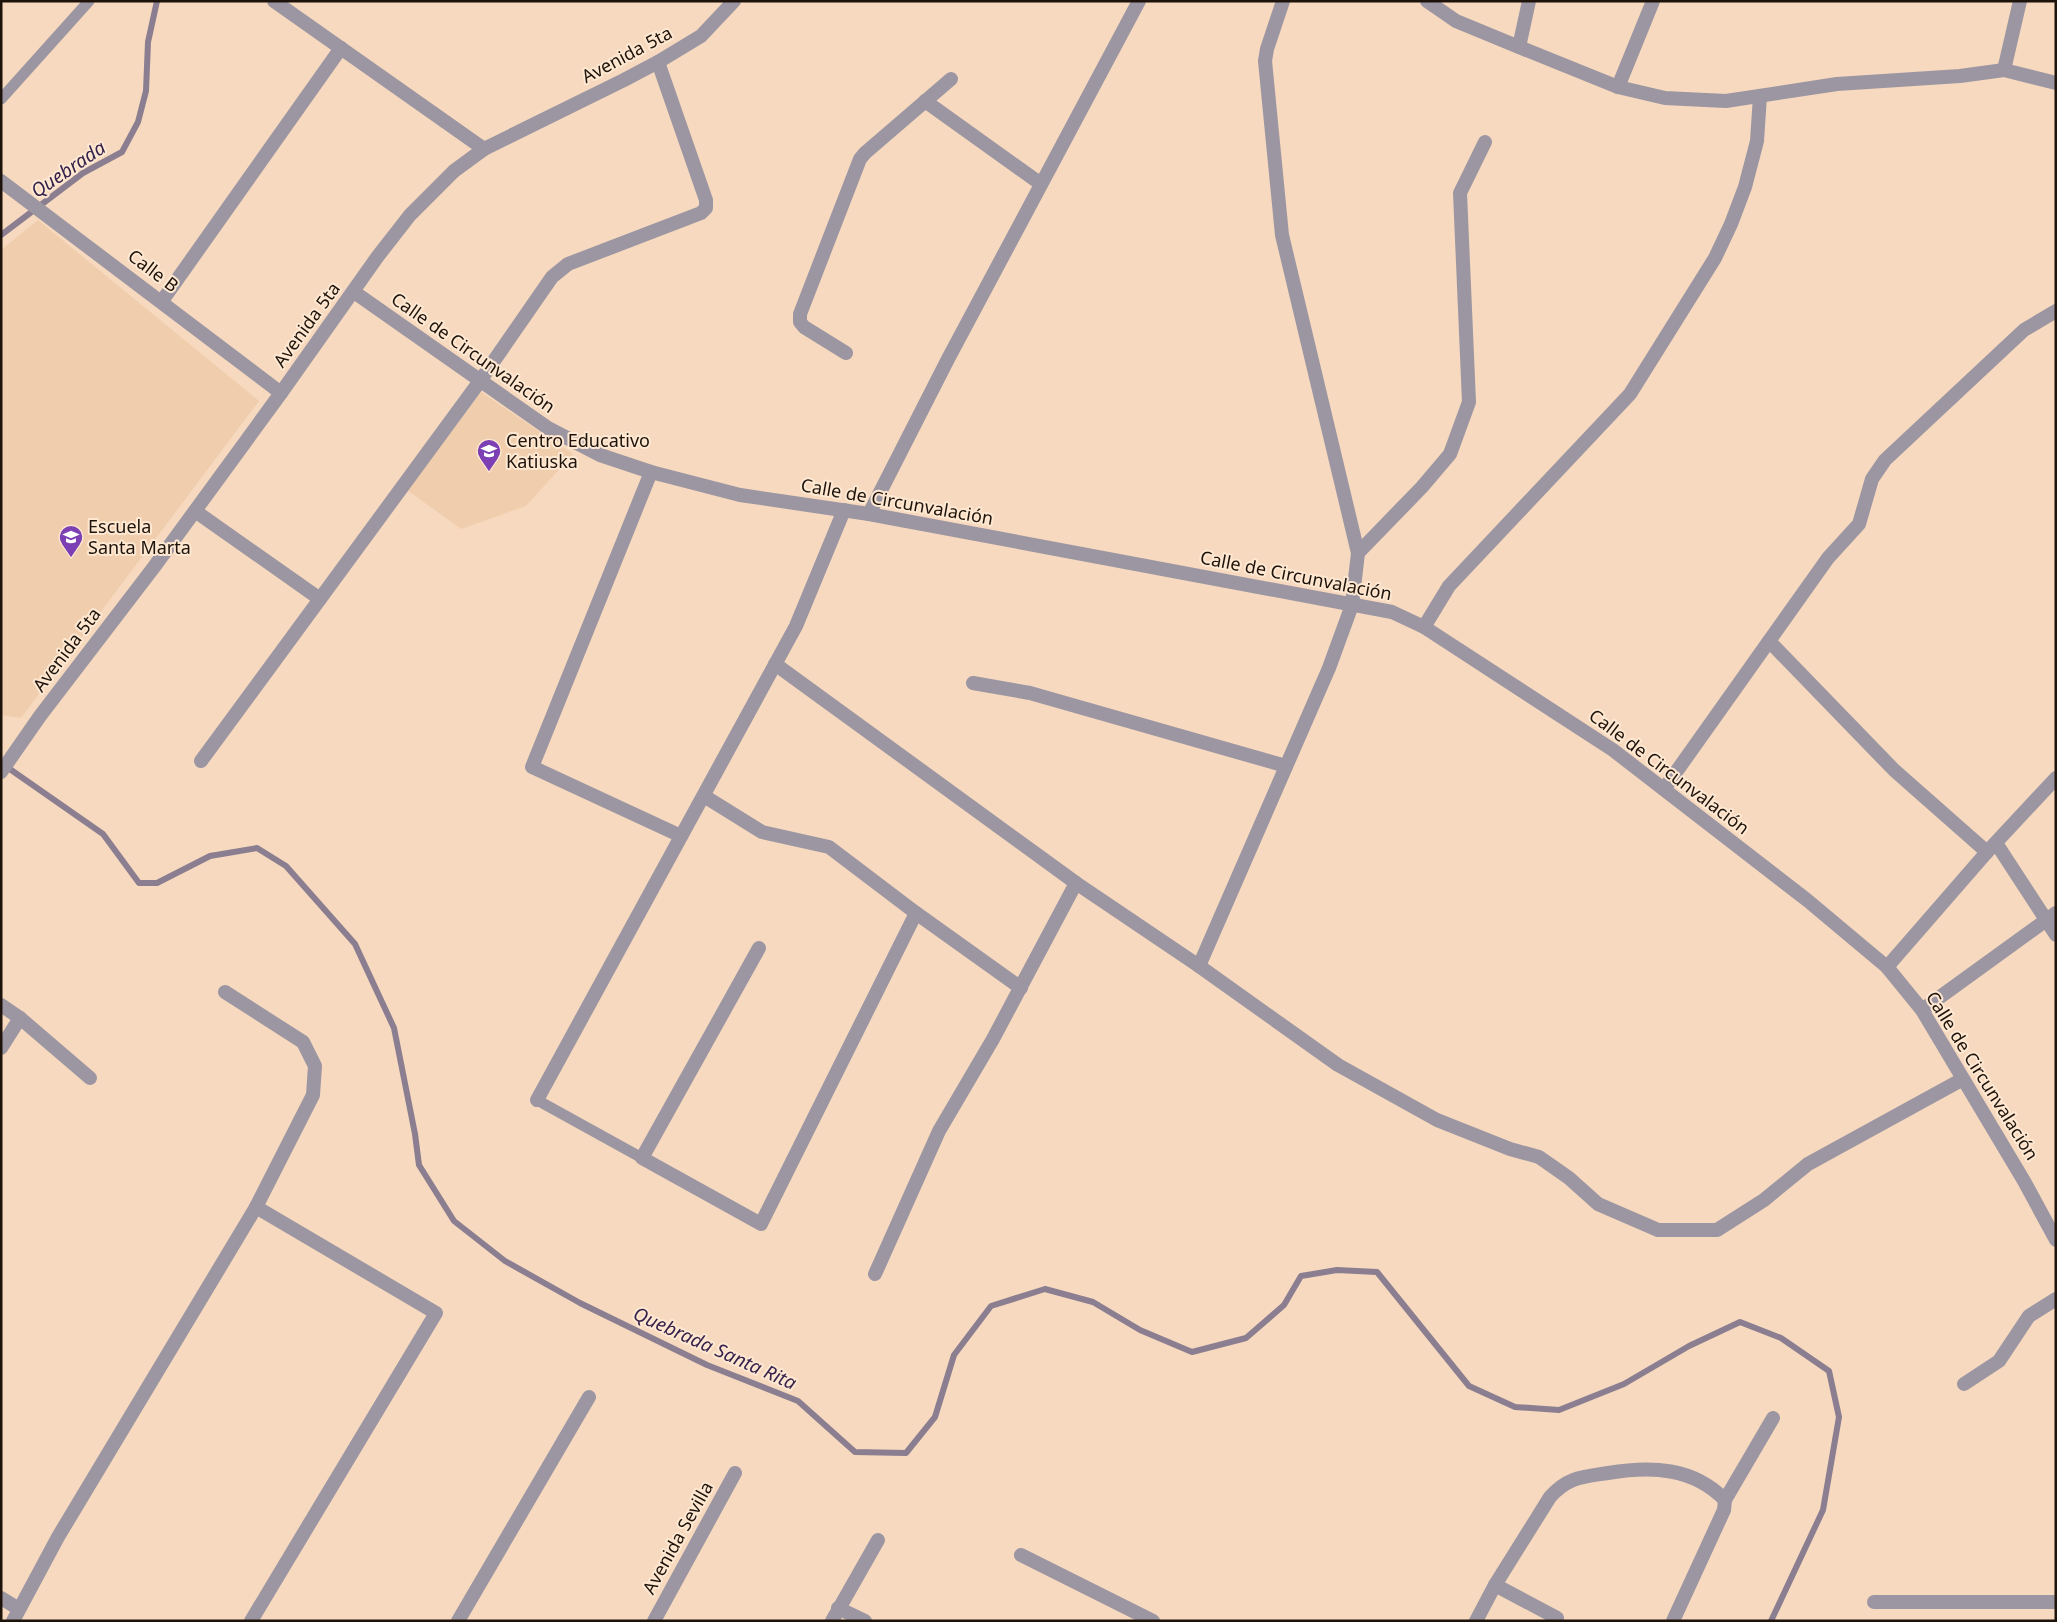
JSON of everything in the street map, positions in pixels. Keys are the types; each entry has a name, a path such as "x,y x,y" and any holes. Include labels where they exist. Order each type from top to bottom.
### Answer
{"street":[{"path":"274,1 484,148"},
{"name":"Avenida 5ta","path":"1,772 40,716 195,510 354,292 378,256 410,215 454,171 484,148 658,62 701,36 734,1"},
{"path":"869,514 948,359 1139,1"},
{"path":"1199,966 1329,668 1352,605 1358,553 1282,235 1265,61 1267,48 1283,1"},
{"path":"1426,1 1456,21 1519,47 1618,87 1665,98 1726,101 1837,84 1960,76 2004,70 2056,83"},
{"path":"1519,47 1529,1"},
{"path":"1618,87 1653,1"},
{"path":"2004,70 2020,1"},
{"path":"162,301 341,48"},
{"path":"201,761 480,381 552,277 568,264 701,213 706,208 706,200 658,62"},
{"path":"846,354 804,327 800,322 800,314 860,159 865,152 951,79"},
{"path":"1424,627 1449,586 1630,394 1715,258 1731,224 1745,188 1757,141 1760,96"},
{"path":"925,101 1041,184"},
{"path":"1358,553 1422,487 1450,454 1469,402 1460,193 1485,142"},
{"name":"Calle B","path":"1,181 162,301 281,393"},
{"name":"Calle de Circunvalación","path":"354,292 548,428 600,455 651,472 740,496 869,514 1392,612 1424,627 1613,750 1807,900 1887,967 1922,1010 2024,1181 2056,1240"},
{"path":"1664,789 1828,558 1859,524 1872,479 1885,460 2024,330 2056,311"},
{"path":"651,472 532,767 681,836"},
{"path":"195,510 320,599"},
{"path":"537,1100 796,626 844,510"},
{"path":"1769,641 1894,770 1991,847 2052,916 2056,935"},
{"path":"775,664 1076,884 1199,966 1338,1065 1438,1120 1510,1148 1539,1157 1569,1178 1598,1204 1658,1230 1717,1230 1764,1200 1808,1164 1963,1079"},
{"path":"973,683 1030,693 1286,766"},
{"path":"1887,967 1991,847 2056,778"},
{"path":"704,796 762,832 829,846 916,913 1020,988"},
{"path":"875,1274 939,1131 993,1039 1076,884"},
{"path":"759,948 642,1158 761,1224 916,913"},
{"path":"1922,1010 2052,916"},
{"path":"1,1598 16,1615 58,1537 256,1207 313,1095 315,1066 303,1042 224,992"},
{"path":"1,1005 20,1018 90,1078"},
{"path":"1,1048 20,1018"},
{"path":"251,1621 436,1313 256,1207"},
{"path":"1964,1384 1999,1360 2029,1316 2056,1299"},
{"path":"458,1621 589,1397"},
{"path":"1672,1621 1724,1510 1726,1500 1773,1418"},
{"path":"1476,1621 1495,1586 1550,1497 1560,1486 1576,1478 1646,1468 1664,1470 1688,1477 1714,1489 1726,1500"},
{"name":"Avenida Sevilla","path":"654,1621 735,1473"},
{"path":"832,1621 878,1540"},
{"path":"1021,1555 1153,1621"},
{"path":"1495,1586 1557,1618"},
{"path":"1874,1602 2056,1602"},
{"path":"838,1608 865,1621"}],"lane":[{"path":"1,99 89,1"},
{"path":"537,1100 642,1158"}],"shaded area":[{"name":"Escuela Santa Marta","path":"38,220 259,401 21,718 1,715 1,250"},
{"name":"Centro Educativo Katiuska","path":"481,392 573,454 526,506 461,529 407,490"}],"waterway":[{"name":"Quebrada","path":"1,235 83,173 122,152 138,122 146,91 148,42 157,1"},
{"name":"Quebrada Santa Rita","path":"4,765 103,834 139,883 157,883 210,856 257,848 286,866 355,944 394,1028 415,1134 419,1165 454,1221 505,1261 580,1303 707,1365 798,1401 855,1452 906,1453 935,1417 954,1355 991,1306 1045,1289 1093,1302 1140,1330 1192,1352 1246,1338 1284,1305 1301,1276 1337,1270 1377,1272 1469,1386 1515,1407 1559,1410 1624,1384 1689,1346 1740,1322 1781,1338 1829,1371 1839,1417 1823,1510 1771,1621"}],"place":[{"name":"Centro Educativo Katiuska","path":"489,472"},
{"name":"Escuela Santa Marta","path":"71,558"}]}
